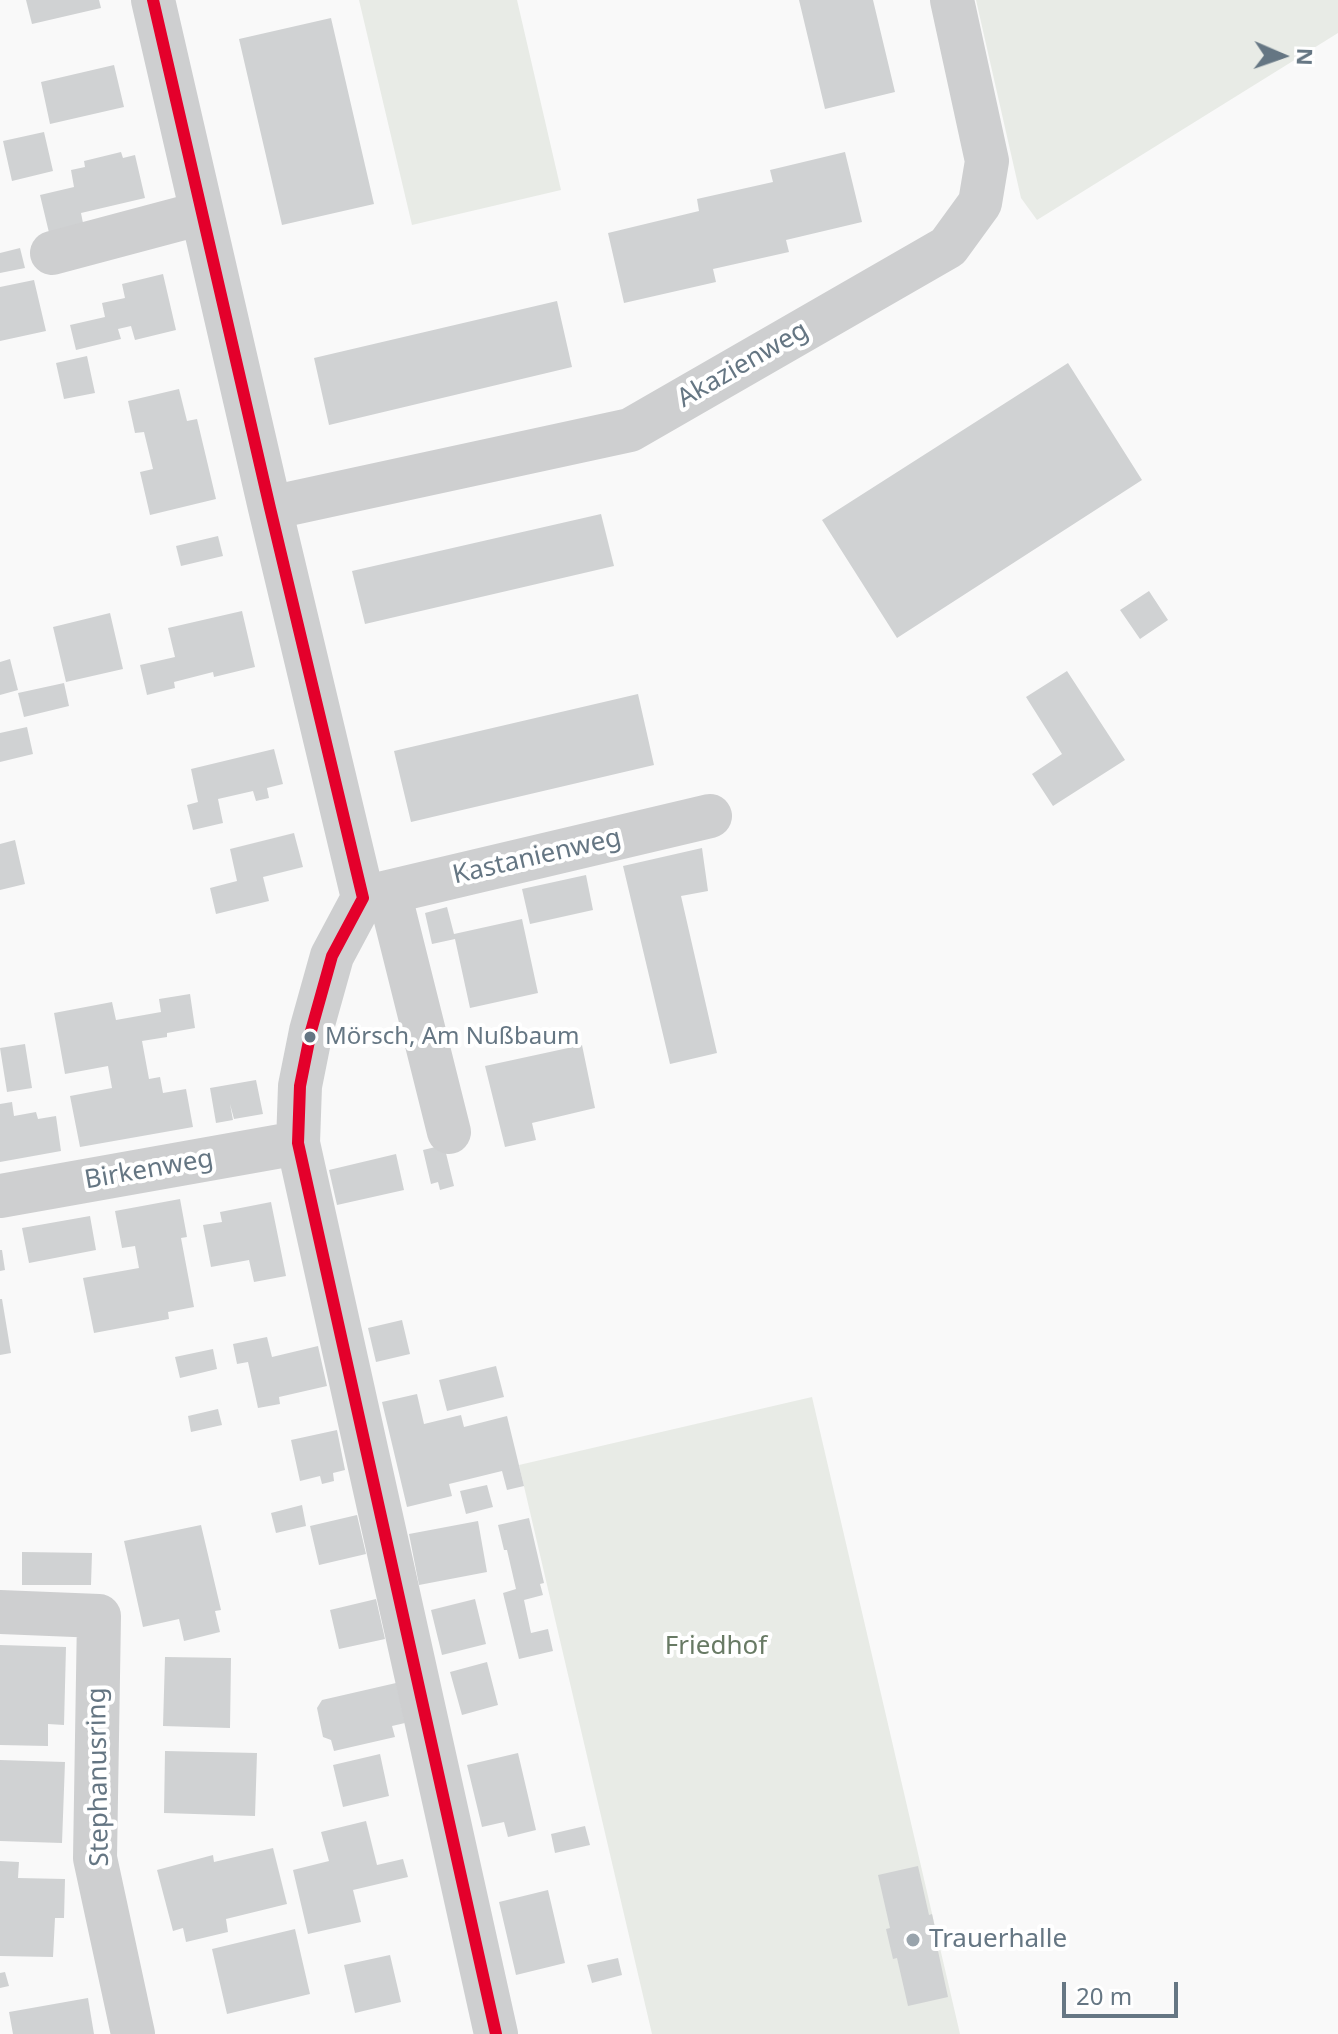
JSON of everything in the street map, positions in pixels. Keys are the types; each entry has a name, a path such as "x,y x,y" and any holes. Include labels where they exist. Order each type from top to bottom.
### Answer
{"street":[{"path":"153,0 270,508 376,895 449,1132"},
{"name":"Akazienweg","path":"270,508 630,430 948,247 980,203 987,161 952,0"},
{"path":"52,253 202,213"},
{"name":"Kastanienweg","path":"376,895 710,816"},
{"path":"376,895 332,956 311,1031 300,1086 298,1143 496,2034"},
{"name":"Birkenweg","path":"0,1196 298,1143"},
{"name":"Stephanusring","path":"0,1612 99,1616 95,1858 133,2034"}],"green space":[{"path":"359,0 517,0 561,190 412,225"},
{"path":"976,0 1338,0 1338,33 1037,220 1021,198"},
{"name":"Friedhof","path":"812,1397 960,2034 652,2034 519,1465"}],"building":[{"path":"26,0 99,0 101,8 32,24"},
{"path":"799,0 873,0 895,92 825,109"},
{"path":"331,18 374,204 282,225 239,39"},
{"path":"114,65 124,107 50,124 41,82"},
{"path":"44,132 53,171 12,181 3,141"},
{"path":"121,152 123,158 135,155 145,198 81,213 85,233 51,241 40,195 74,187 71,170 85,167 84,161"},
{"path":"845,152 862,222 786,240 789,252 713,269 716,282 624,303 608,233 699,211 697,199 773,182 770,170"},
{"path":"20,248 25,268 0,273 0,253"},
{"path":"163,274 176,330 135,340 131,326 118,329 121,339 76,350 70,325 105,317 102,303 125,298 122,284"},
{"path":"34,280 46,331 0,341 0,287"},
{"path":"557,301 572,367 329,425 314,358"},
{"path":"87,356 95,393 64,399 56,363"},
{"path":"1068,363 1142,480 897,638 822,520"},
{"path":"179,389 187,421 197,419 216,499 150,515 140,472 153,469 144,432 135,433 128,401"},
{"path":"601,514 614,566 365,624 352,571"},
{"path":"218,536 223,556 181,566 176,546"},
{"path":"1149,591 1168,620 1140,639 1120,610"},
{"path":"242,611 255,667 214,677 213,672 174,682 175,688 147,695 140,665 175,657 168,628"},
{"path":"110,613 123,669 66,682 53,627"},
{"path":"10,659 18,690 0,695 0,662"},
{"path":"1067,671 1125,760 1053,806 1032,774 1062,754 1026,697"},
{"path":"64,683 69,706 24,717 18,693"},
{"path":"638,694 654,765 411,822 394,751"},
{"path":"27,727 33,754 0,762 0,733"},
{"path":"274,749 283,784 267,788 269,798 256,801 253,791 218,799 223,823 193,830 187,805 198,802 191,769"},
{"path":"294,833 303,867 263,877 269,901 216,914 210,888 237,881 230,849"},
{"path":"15,840 25,884 0,890 0,844"},
{"path":"702,848 708,891 681,896 717,1053 670,1064 623,866"},
{"path":"586,875 593,910 530,924 522,889"},
{"path":"447,907 454,934 522,919 538,993 470,1008 455,939 432,944 425,913"},
{"path":"190,994 195,1028 142,1041 149,1079 160,1077 163,1093 186,1089 193,1127 80,1147 70,1096 112,1088 108,1066 65,1074 54,1013 112,1002 116,1020 161,1012 159,999"},
{"path":"25,1044 32,1088 7,1092 0,1048"},
{"path":"582,1045 595,1108 532,1123 536,1140 505,1147 485,1066"},
{"path":"256,1080 263,1114 234,1119 230,1104 233,1120 216,1123 210,1088"},
{"path":"12,1102 14,1116 36,1112 38,1119 56,1116 61,1151 0,1162 0,1104"},
{"path":"444,1145 454,1186 440,1190 438,1182 431,1184 423,1150"},
{"path":"396,1154 404,1190 337,1205 329,1170"},
{"path":"180,1199 187,1237 181,1238 194,1307 168,1312 169,1319 94,1333 83,1278 139,1268 135,1246 122,1248 115,1211"},
{"path":"271,1202 286,1276 254,1282 249,1260 211,1267 203,1225 222,1222 220,1212"},
{"path":"90,1216 96,1250 29,1263 22,1228"},
{"path":"0,1250 5,1270 0,1271"},
{"path":"0,1299 11,1353 0,1355"},
{"path":"402,1320 410,1354 376,1362 368,1328"},
{"path":"267,1337 272,1357 318,1346 327,1386 279,1397 280,1404 258,1408 248,1362 237,1364 233,1344"},
{"path":"213,1349 217,1369 180,1378 175,1357"},
{"path":"496,1366 504,1397 447,1411 439,1380"},
{"path":"417,1394 424,1424 461,1415 464,1427 507,1416 524,1486 507,1490 502,1471 449,1484 452,1496 407,1507 382,1402"},
{"path":"218,1409 222,1425 191,1432 188,1416"},
{"path":"337,1430 345,1470 333,1473 334,1481 322,1484 320,1476 300,1481 291,1440"},
{"path":"487,1485 493,1507 466,1514 460,1491"},
{"path":"302,1505 306,1526 276,1533 271,1513"},
{"path":"357,1515 366,1554 319,1565 310,1526"},
{"path":"529,1518 544,1583 540,1584 543,1595 524,1600 531,1633 548,1629 553,1651 519,1659 503,1593 516,1589 498,1525"},
{"path":"478,1521 487,1572 419,1585 409,1534"},
{"path":"201,1525 221,1610 215,1611 220,1632 184,1641 179,1619 143,1627 124,1541"},
{"path":"22,1552 92,1553 91,1585 22,1585"},
{"path":"376,1599 385,1639 339,1649 330,1610"},
{"path":"475,1599 486,1644 442,1655 431,1610"},
{"path":"0,1645 66,1647 64,1725 48,1724 48,1746 0,1745"},
{"path":"165,1657 231,1658 230,1728 163,1726"},
{"path":"487,1662 498,1705 462,1715 450,1672"},
{"path":"396,1683 405,1723 392,1726 395,1737 334,1751 331,1740 323,1737 317,1708 322,1700"},
{"path":"165,1751 257,1753 255,1816 164,1813"},
{"path":"518,1753 536,1830 508,1837 504,1822 482,1827 467,1765"},
{"path":"380,1754 389,1796 343,1807 333,1765"},
{"path":"0,1760 65,1762 62,1843 0,1841"},
{"path":"366,1821 377,1865 403,1859 408,1877 353,1890 361,1922 308,1934 293,1870 329,1861 321,1832"},
{"path":"585,1826 590,1845 555,1853 551,1834"},
{"path":"273,1848 287,1904 226,1919 228,1932 186,1942 183,1928 173,1931 157,1870 213,1855 214,1862"},
{"path":"0,1861 19,1862 18,1878 65,1879 64,1918 55,1918 53,1957 0,1956"},
{"name":"Trauerhalle","path":"918,1866 929,1915 932,1914 948,1997 908,2006 897,1958 893,1959 886,1929 890,1928 878,1875"},
{"path":"548,1890 565,1963 516,1975 499,1902"},
{"path":"295,1929 310,1994 227,2014 212,1949"},
{"path":"390,1955 401,2002 355,2013 344,1965"},
{"path":"618,1958 622,1975 592,1983 587,1965"},
{"path":"5,1972 9,1986 0,1988 0,1973"},
{"path":"88,1998 94,2034 13,2034 9,2012"}],"transit line":[{"path":"153,0 363,898 332,956 311,1031 300,1086 298,1143 496,2034"}],"place":[{"name":"Mörsch, Am Nußbaum","path":"310,1037"},
{"name":"Trauerhalle","path":"913,1940"}]}
